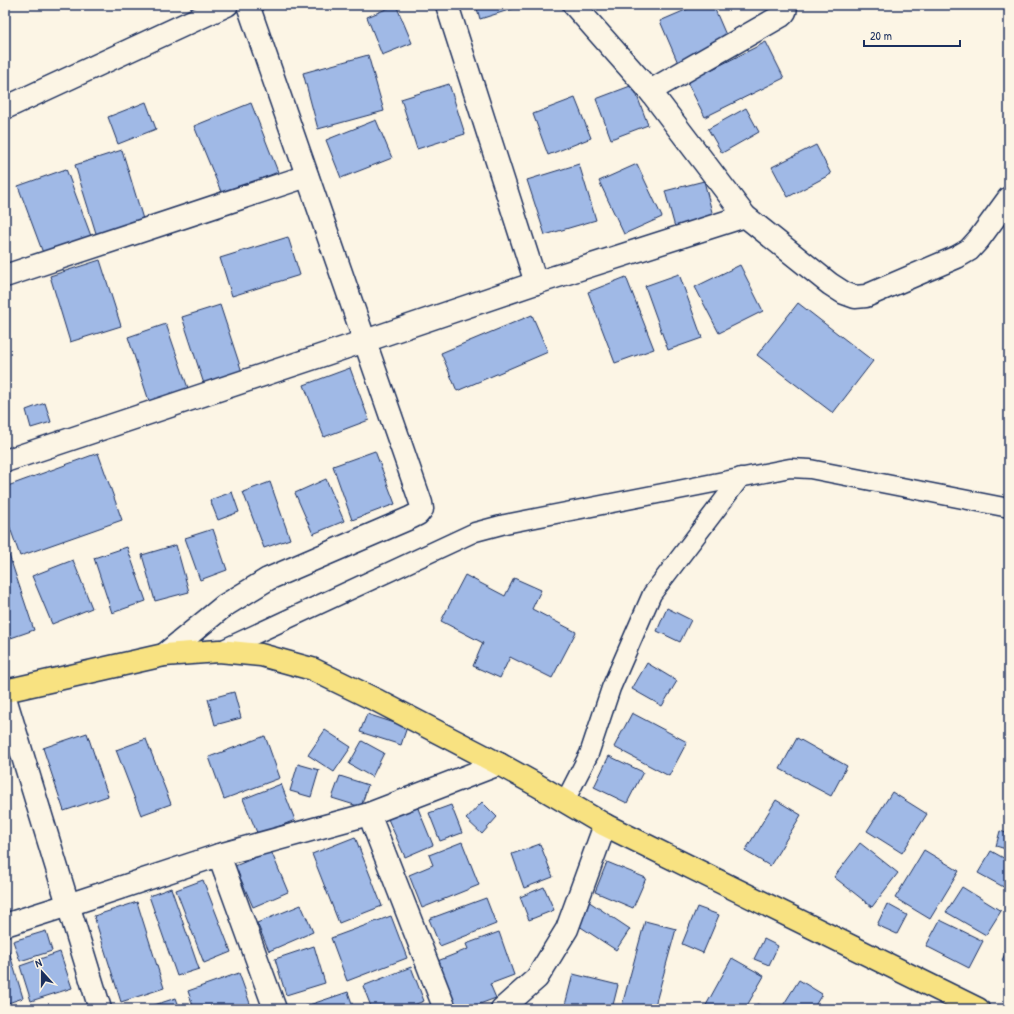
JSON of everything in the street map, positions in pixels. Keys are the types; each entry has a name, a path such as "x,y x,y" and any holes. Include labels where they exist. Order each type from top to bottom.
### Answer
{"highway":[{"path":"5,691 164,655 218,651 260,655 312,669 378,701 499,764 605,825 978,1009"}],"street":[{"path":"5,108 227,5"},
{"path":"164,655 224,606 268,579 410,518 418,514 422,509 248,5"},
{"path":"447,5 536,283"},
{"path":"574,5 650,91 745,216 830,284 844,293 855,297 866,296 957,257 969,250 979,239 1009,198"},
{"path":"650,91 781,16 786,12 785,5"},
{"path":"5,276 307,176"},
{"path":"5,461 365,342 536,283 745,216"},
{"path":"5,698 100,1009"},
{"path":"5,925 219,855 369,814 499,764"},
{"path":"369,814 445,1009"},
{"path":"502,1009 537,978 567,929 605,825"},
{"path":"219,855 275,1009"}],"lane":[{"path":"218,651 475,532 505,524 790,468 810,469 1009,508"},
{"path":"565,802 589,754 611,688 652,594 741,477"}],"building":[{"path":"396,5 412,43 382,55 367,17"},
{"path":"476,5 525,5 480,19"},
{"path":"697,5 713,5 729,42 678,63 660,21"},
{"path":"766,42 784,78 705,117 687,82"},
{"path":"368,55 384,111 318,129 303,73"},
{"path":"449,84 465,134 417,149 401,99"},
{"path":"633,85 648,125 611,139 596,99"},
{"path":"575,98 591,138 548,155 533,114"},
{"path":"146,102 156,129 118,144 108,117"},
{"path":"251,103 278,172 222,194 194,126"},
{"path":"746,108 759,132 722,153 708,129"},
{"path":"376,120 392,158 341,178 326,140"},
{"path":"816,145 831,174 788,197 772,167"},
{"path":"122,150 146,229 99,243 75,165"},
{"path":"579,164 596,220 545,235 527,180"},
{"path":"637,164 662,217 624,234 599,181"},
{"path":"66,169 91,236 43,253 18,186"},
{"path":"704,181 714,220 676,231 665,191"},
{"path":"288,237 300,275 232,296 220,258"},
{"path":"100,260 121,326 70,342 50,276"},
{"path":"740,265 763,311 719,333 695,287"},
{"path":"679,274 702,338 668,350 645,286"},
{"path":"626,277 654,349 615,363 588,292"},
{"path":"798,303 873,361 833,413 757,355"},
{"path":"220,305 242,372 204,384 182,317"},
{"path":"532,315 548,352 457,391 441,353"},
{"path":"166,324 189,391 150,404 128,337"},
{"path":"350,368 369,420 324,437 304,385"},
{"path":"45,403 51,422 31,428 26,410"},
{"path":"375,451 395,504 352,520 333,466"},
{"path":"98,453 122,520 20,556 5,514 5,487"},
{"path":"326,479 344,521 313,534 295,493"},
{"path":"270,482 290,539 264,548 243,492"},
{"path":"232,492 239,512 218,520 210,500"},
{"path":"213,529 227,570 200,580 185,538"},
{"path":"176,545 189,592 155,601 142,555"},
{"path":"6,546 34,630 5,640 5,547"},
{"path":"127,547 146,601 112,613 94,558"},
{"path":"73,560 92,608 52,624 32,576"},
{"path":"465,575 505,596 514,578 541,590 532,609 576,632 552,678 510,657 500,678 473,666 483,643 441,621"},
{"path":"667,608 691,620 680,642 657,631"},
{"path":"647,663 677,681 662,706 632,689"},
{"path":"234,692 241,718 215,725 208,699"},
{"path":"632,713 687,742 669,776 614,747"},
{"path":"367,714 407,727 401,745 360,732"},
{"path":"325,730 351,747 334,772 308,755"},
{"path":"87,733 108,796 64,811 43,748"},
{"path":"265,736 280,778 224,799 209,757"},
{"path":"797,738 847,766 831,796 780,769"},
{"path":"146,739 171,804 141,815 116,750"},
{"path":"362,741 384,753 372,777 349,764"},
{"path":"609,756 643,772 627,803 594,787"},
{"path":"298,764 319,770 311,797 290,791"},
{"path":"340,776 368,785 361,807 332,798"},
{"path":"281,784 295,820 258,835 243,799"},
{"path":"892,792 927,814 902,853 867,831"},
{"path":"776,800 801,815 770,866 745,851"},
{"path":"482,802 497,817 482,834 466,819"},
{"path":"451,805 462,833 440,841 429,813"},
{"path":"417,806 433,845 405,857 388,819"},
{"path":"1000,831 1009,834 1009,850 996,846"},
{"path":"355,837 382,906 339,923 312,854"},
{"path":"462,842 479,885 422,908 409,875 433,865 429,855"},
{"path":"860,843 898,873 872,907 834,877"},
{"path":"540,844 553,877 524,888 512,854"},
{"path":"924,850 959,871 930,919 895,898"},
{"path":"271,851 288,892 253,907 235,866"},
{"path":"991,851 1009,861 1009,890 978,873"},
{"path":"607,862 646,878 633,908 595,892"},
{"path":"203,880 231,952 204,963 176,890"},
{"path":"544,887 554,910 529,920 520,897"},
{"path":"962,887 1001,911 986,935 946,912"},
{"path":"171,888 199,969 177,976 149,896"},
{"path":"486,898 496,924 440,946 429,919"},
{"path":"588,901 630,929 616,950 573,922"},
{"path":"137,902 164,988 121,1002 94,916"},
{"path":"887,904 907,915 897,934 877,925"},
{"path":"301,905 313,932 269,951 257,923"},
{"path":"697,907 719,915 703,953 682,944"},
{"path":"391,916 407,958 347,981 331,938"},
{"path":"940,920 983,941 969,968 926,946"},
{"path":"645,921 676,929 654,1009 621,1009"},
{"path":"46,931 52,951 20,961 13,941"},
{"path":"499,932 514,975 490,984 496,998 466,1009 453,1009 435,962 468,949 466,944"},
{"path":"764,939 778,946 769,965 754,959"},
{"path":"314,946 325,983 286,995 275,959"},
{"path":"1009,946 1009,964 1002,960"},
{"path":"5,948 8,948 23,998 5,1004"},
{"path":"60,952 72,988 31,1001 20,966"},
{"path":"732,958 764,976 745,1009 704,1009"},
{"path":"411,967 424,1001 403,1009 372,1009 363,986"},
{"path":"239,973 252,1009 194,1009 188,991"},
{"path":"573,974 618,985 612,1009 564,1009"},
{"path":"799,980 822,994 813,1009 785,1009 782,1007"},
{"path":"348,992 354,1009 297,1009"},
{"path":"176,998 180,1009 142,1009"},
{"path":"757,1004 768,1009 755,1009"},
{"path":"898,1005 905,1009 895,1009"}]}
